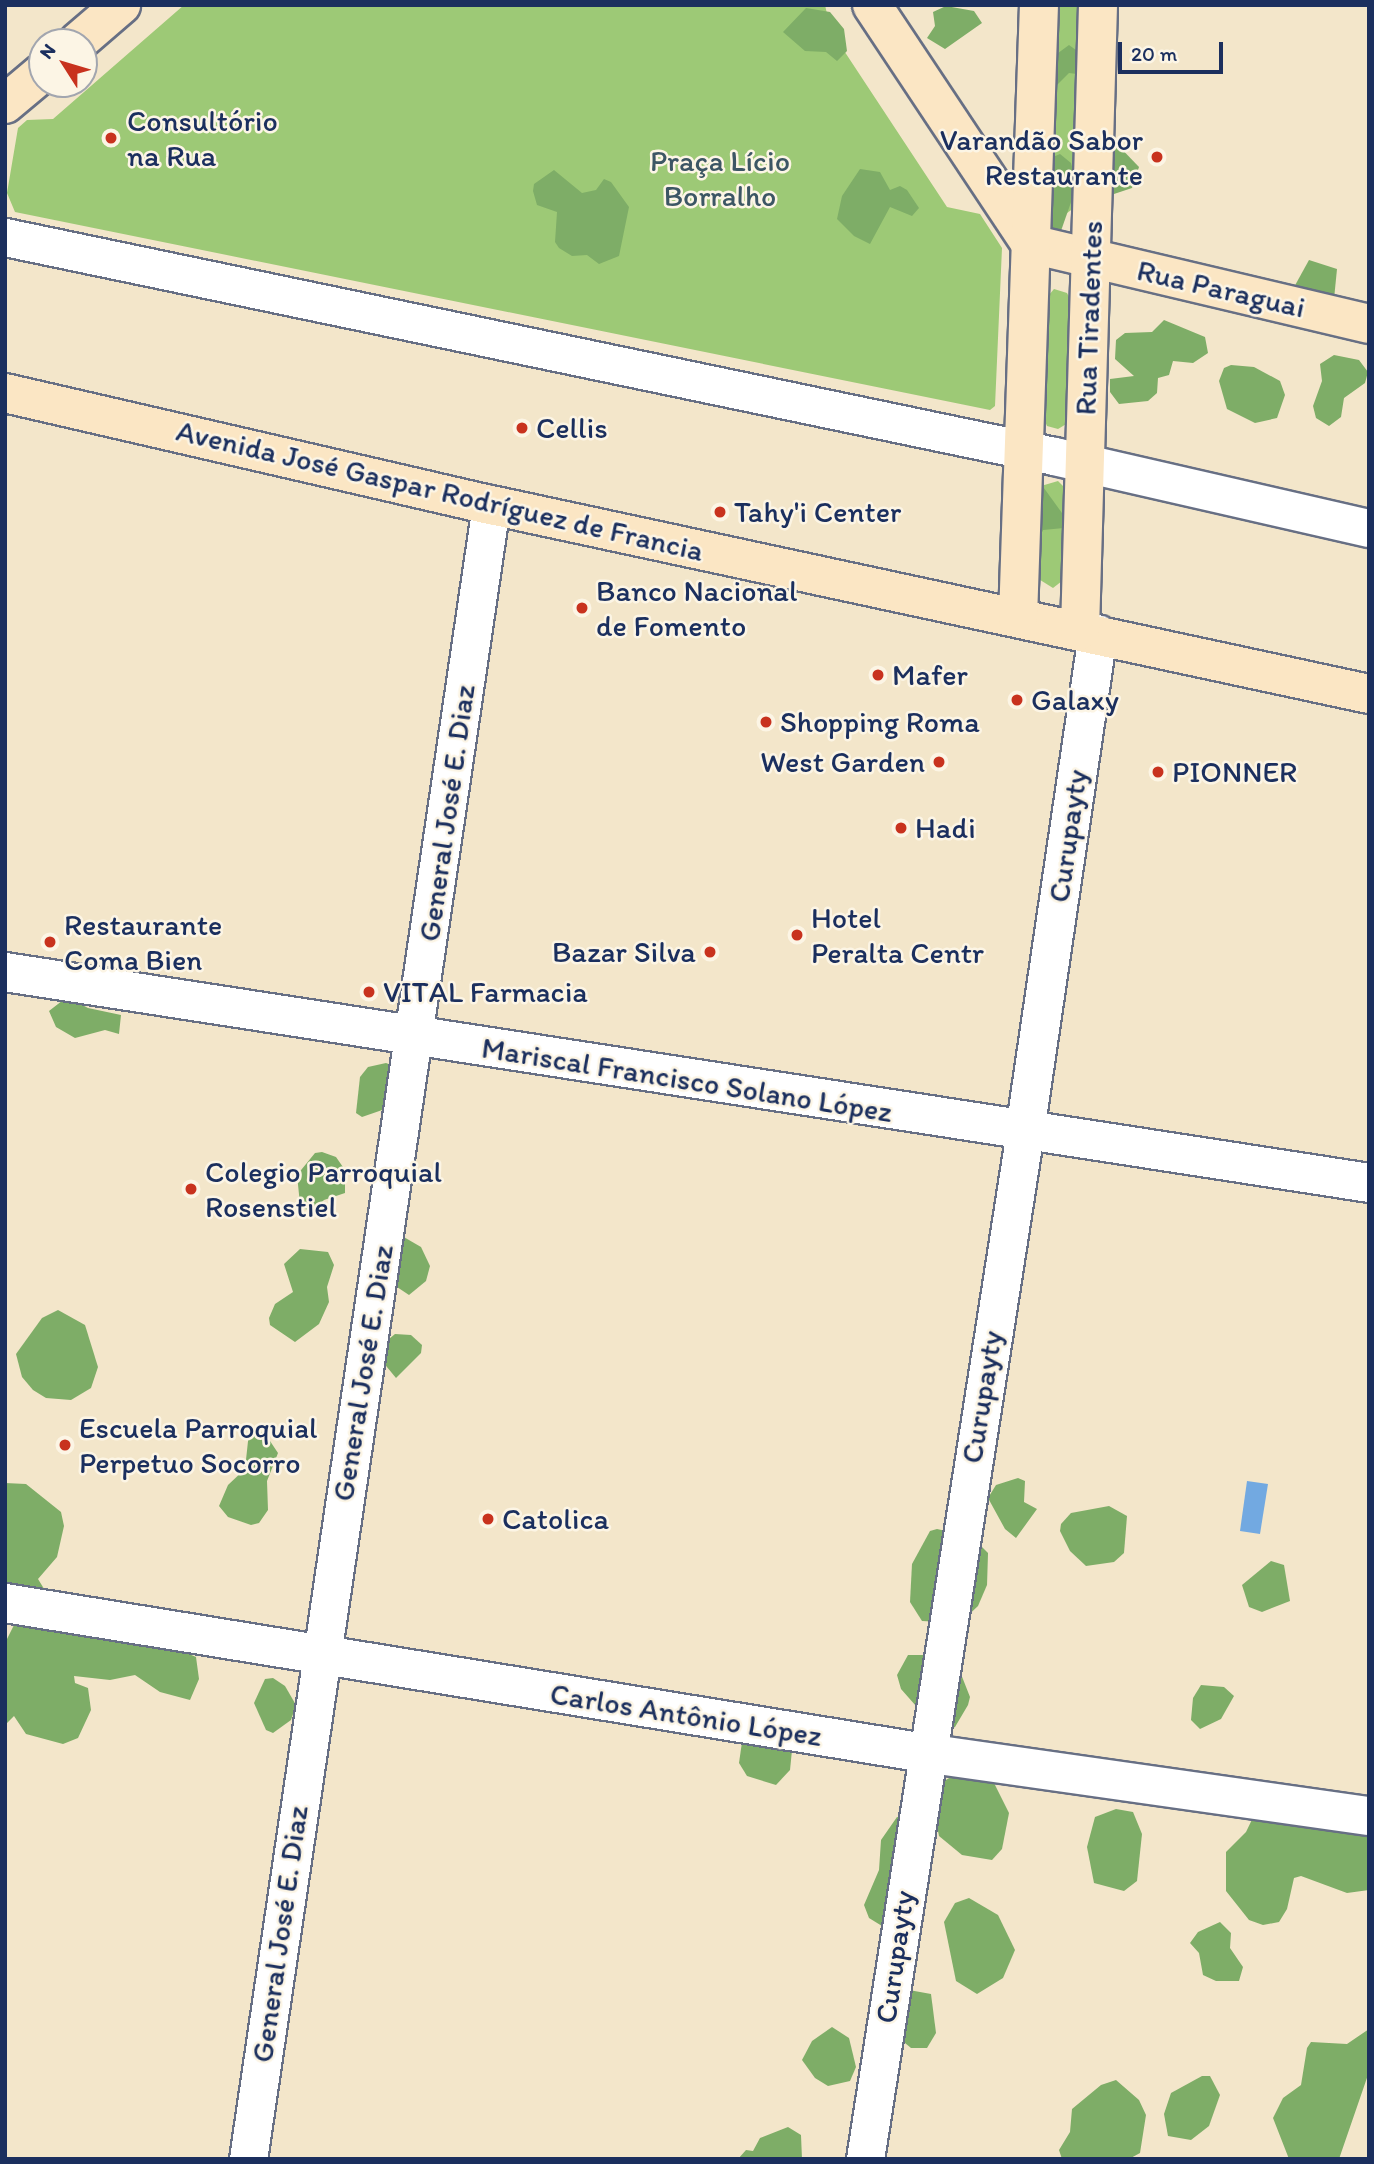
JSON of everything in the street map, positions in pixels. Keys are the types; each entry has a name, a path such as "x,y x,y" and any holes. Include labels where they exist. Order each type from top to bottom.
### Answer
{"main road":[{"path":"94,28 121,5"},
{"path":"872,5 1031,244"},
{"name":"Rua Tiradentes","path":"1018,618 1026,450 1039,5"},
{"name":"Rua Tiradentes","path":"1089,632 1086,464 1098,5"},
{"path":"5,104 28,85"},
{"name":"Rua Paraguai","path":"1031,244 1369,324"},
{"name":"Avenida José Gaspar Rodríguez de Francia","path":"5,393 491,505 1369,694"}],"street":[{"path":"5,237 1026,450 1369,528"},
{"name":"General José E. Diaz","path":"248,2159 319,1656 414,1038 491,505"},
{"name":"Curupayty","path":"865,2159 925,1753 1025,1131 1089,632"},
{"name":"Mariscal Francisco Solano López","path":"5,972 414,1038 1369,1183"},
{"name":"Carlos Antônio López","path":"5,1604 925,1753 1369,1816"}],"green space":[{"name":"Praça Lício Borralho","path":"184,5 825,5 831,31 947,207 980,214 1002,248 995,406 990,410 15,212 7,193 18,128 27,120 53,119 77,98 98,98 98,80"},
{"path":"1055,5 1082,5 1074,208 1067,213 1050,210"},
{"path":"946,6 974,11 982,23 945,49 927,38 935,26 933,12"},
{"path":"806,8 830,12 844,29 847,51 837,61 826,52 805,51 783,32"},
{"path":"1069,45 1080,53 1077,74 1069,73 1049,93 1054,56"},
{"path":"1113,140 1139,167 1132,188 1111,195"},
{"path":"1060,154 1071,163 1077,185 1059,235 1050,236 1046,160"},
{"path":"860,169 880,172 890,190 900,186 907,190 919,208 912,216 890,207 870,244 854,236 837,219 842,196"},
{"path":"554,170 582,193 596,190 604,179 611,182 629,207 619,256 599,264 587,255 572,256 559,248 555,242 557,212 537,205 533,191 534,184"},
{"path":"1309,260 1337,269 1334,299 1293,289"},
{"path":"1054,289 1067,293 1070,299 1068,423 1058,429 1047,426 1044,419 1048,296"},
{"path":"1164,320 1205,337 1208,353 1193,363 1173,361 1169,375 1158,378 1157,393 1148,401 1119,404 1110,392 1110,379 1134,376 1115,359 1116,340 1125,333 1152,332"},
{"path":"1334,355 1359,360 1368,372 1365,383 1344,398 1341,417 1329,426 1316,418 1313,406 1322,381 1320,364"},
{"path":"1231,365 1254,367 1280,381 1285,395 1277,418 1255,423 1227,409 1219,381 1224,368"},
{"path":"1058,481 1066,489 1062,581 1053,588 1037,578 1041,486"},
{"path":"1041,484 1062,513 1064,528 1043,530 1040,537"},
{"path":"67,997 88,1008 121,1015 119,1034 105,1030 75,1038 56,1027 49,1011"},
{"path":"386,1063 402,1069 388,1108 362,1117 356,1113 360,1077 368,1067"},
{"path":"322,1152 336,1157 345,1170 345,1193 324,1200 312,1211 300,1204 297,1175 315,1153"},
{"path":"402,1236 421,1247 430,1266 426,1281 409,1295 391,1283"},
{"path":"300,1249 328,1252 334,1265 327,1287 329,1302 319,1324 295,1342 270,1325 269,1318 275,1304 293,1292 284,1264"},
{"path":"58,1310 85,1325 98,1367 91,1388 71,1400 46,1398 33,1390 22,1377 16,1354 42,1318"},
{"path":"395,1334 411,1335 422,1345 421,1353 396,1378 382,1361 389,1339"},
{"path":"249,1432 264,1432 278,1453 267,1481 268,1510 259,1523 251,1525 228,1517 219,1506 228,1485 245,1469"},
{"path":"1018,1478 1025,1481 1024,1502 1037,1509 1016,1538 1005,1529 988,1498 996,1485"},
{"path":"5,1483 26,1484 61,1512 64,1526 57,1557 38,1579 46,1592 196,1657 199,1679 190,1700 160,1692 135,1675 110,1680 74,1676 75,1683 88,1688 91,1710 78,1738 63,1744 26,1734 14,1716 5,1725 5,1643 14,1625 12,1611 5,1606"},
{"path":"1109,1506 1127,1516 1124,1553 1114,1562 1086,1566 1070,1551 1060,1531 1061,1524 1071,1513"},
{"path":"937,1529 972,1537 988,1553 987,1585 978,1606 960,1623 922,1621 910,1602 912,1564 930,1531"},
{"path":"1271,1561 1284,1565 1290,1601 1262,1612 1249,1607 1242,1585"},
{"path":"908,1655 931,1655 959,1669 970,1697 955,1727 941,1734 920,1727 916,1706 901,1689 897,1675"},
{"path":"273,1678 285,1686 296,1705 291,1720 273,1733 266,1730 254,1703 265,1679"},
{"path":"1201,1685 1224,1687 1234,1696 1221,1719 1200,1729 1191,1720 1193,1698"},
{"path":"742,1742 792,1750 790,1770 776,1785 747,1776 739,1763"},
{"path":"956,1774 992,1779 1009,1813 1002,1849 992,1860 962,1855 939,1836 936,1821 939,1784"},
{"path":"1260,1803 1369,1806 1369,1890 1347,1893 1301,1876 1294,1878 1287,1909 1279,1922 1263,1925 1249,1920 1226,1891 1226,1852 1246,1832"},
{"path":"1116,1809 1133,1812 1142,1834 1137,1881 1124,1891 1094,1883 1087,1847 1095,1817"},
{"path":"897,1817 912,1819 889,1924 882,1926 869,1918 864,1905 879,1870 881,1840"},
{"path":"969,1898 998,1915 1015,1950 1003,1978 977,1994 956,1981 944,1922 955,1903"},
{"path":"1220,1922 1231,1933 1230,1948 1243,1967 1239,1981 1216,1981 1203,1975 1199,1953 1190,1943 1198,1932"},
{"path":"909,1990 931,1994 936,2033 927,2048 911,2048 899,2038"},
{"path":"832,2027 849,2038 856,2067 850,2081 828,2086 815,2078 802,2060 812,2041"},
{"path":"1369,2029 1369,2072 1339,2159 1289,2159 1273,2118 1283,2098 1301,2085 1307,2048 1311,2042 1347,2044"},
{"path":"1202,2076 1210,2076 1220,2095 1209,2126 1191,2140 1168,2136 1164,2114 1171,2093"},
{"path":"1116,2080 1139,2100 1146,2115 1140,2153 1129,2159 1062,2159 1059,2150 1070,2132 1072,2109 1101,2085"},
{"path":"788,2127 801,2135 802,2159 738,2159 746,2150 753,2151 760,2138"}],"water":[{"path":"1247,1481 1268,1484 1260,1534 1240,1531"}],"place":[{"name":"Consultório na Rua","path":"111,138"},
{"name":"Varandão Sabor Restaurante","path":"1157,157"},
{"name":"Cellis","path":"522,428"},
{"name":"Tahy'i Center","path":"720,512"},
{"name":"Banco Nacional de Fomento","path":"582,608"},
{"name":"Mafer","path":"878,675"},
{"name":"Galaxy","path":"1017,700"},
{"name":"Shopping Roma","path":"766,722"},
{"name":"West Garden","path":"939,762"},
{"name":"PIONNER","path":"1158,772"},
{"name":"Hadi","path":"901,828"},
{"name":"Hotel Peralta Centr","path":"797,935"},
{"name":"Restaurante Coma Bien","path":"50,942"},
{"name":"Bazar Silva","path":"710,952"},
{"name":"VITAL Farmacia","path":"369,992"},
{"name":"Colegio Parroquial Rosenstiel","path":"191,1189"},
{"name":"Escuela Parroquial Perpetuo Socorro","path":"65,1445"},
{"name":"Catolica","path":"488,1519"}]}
